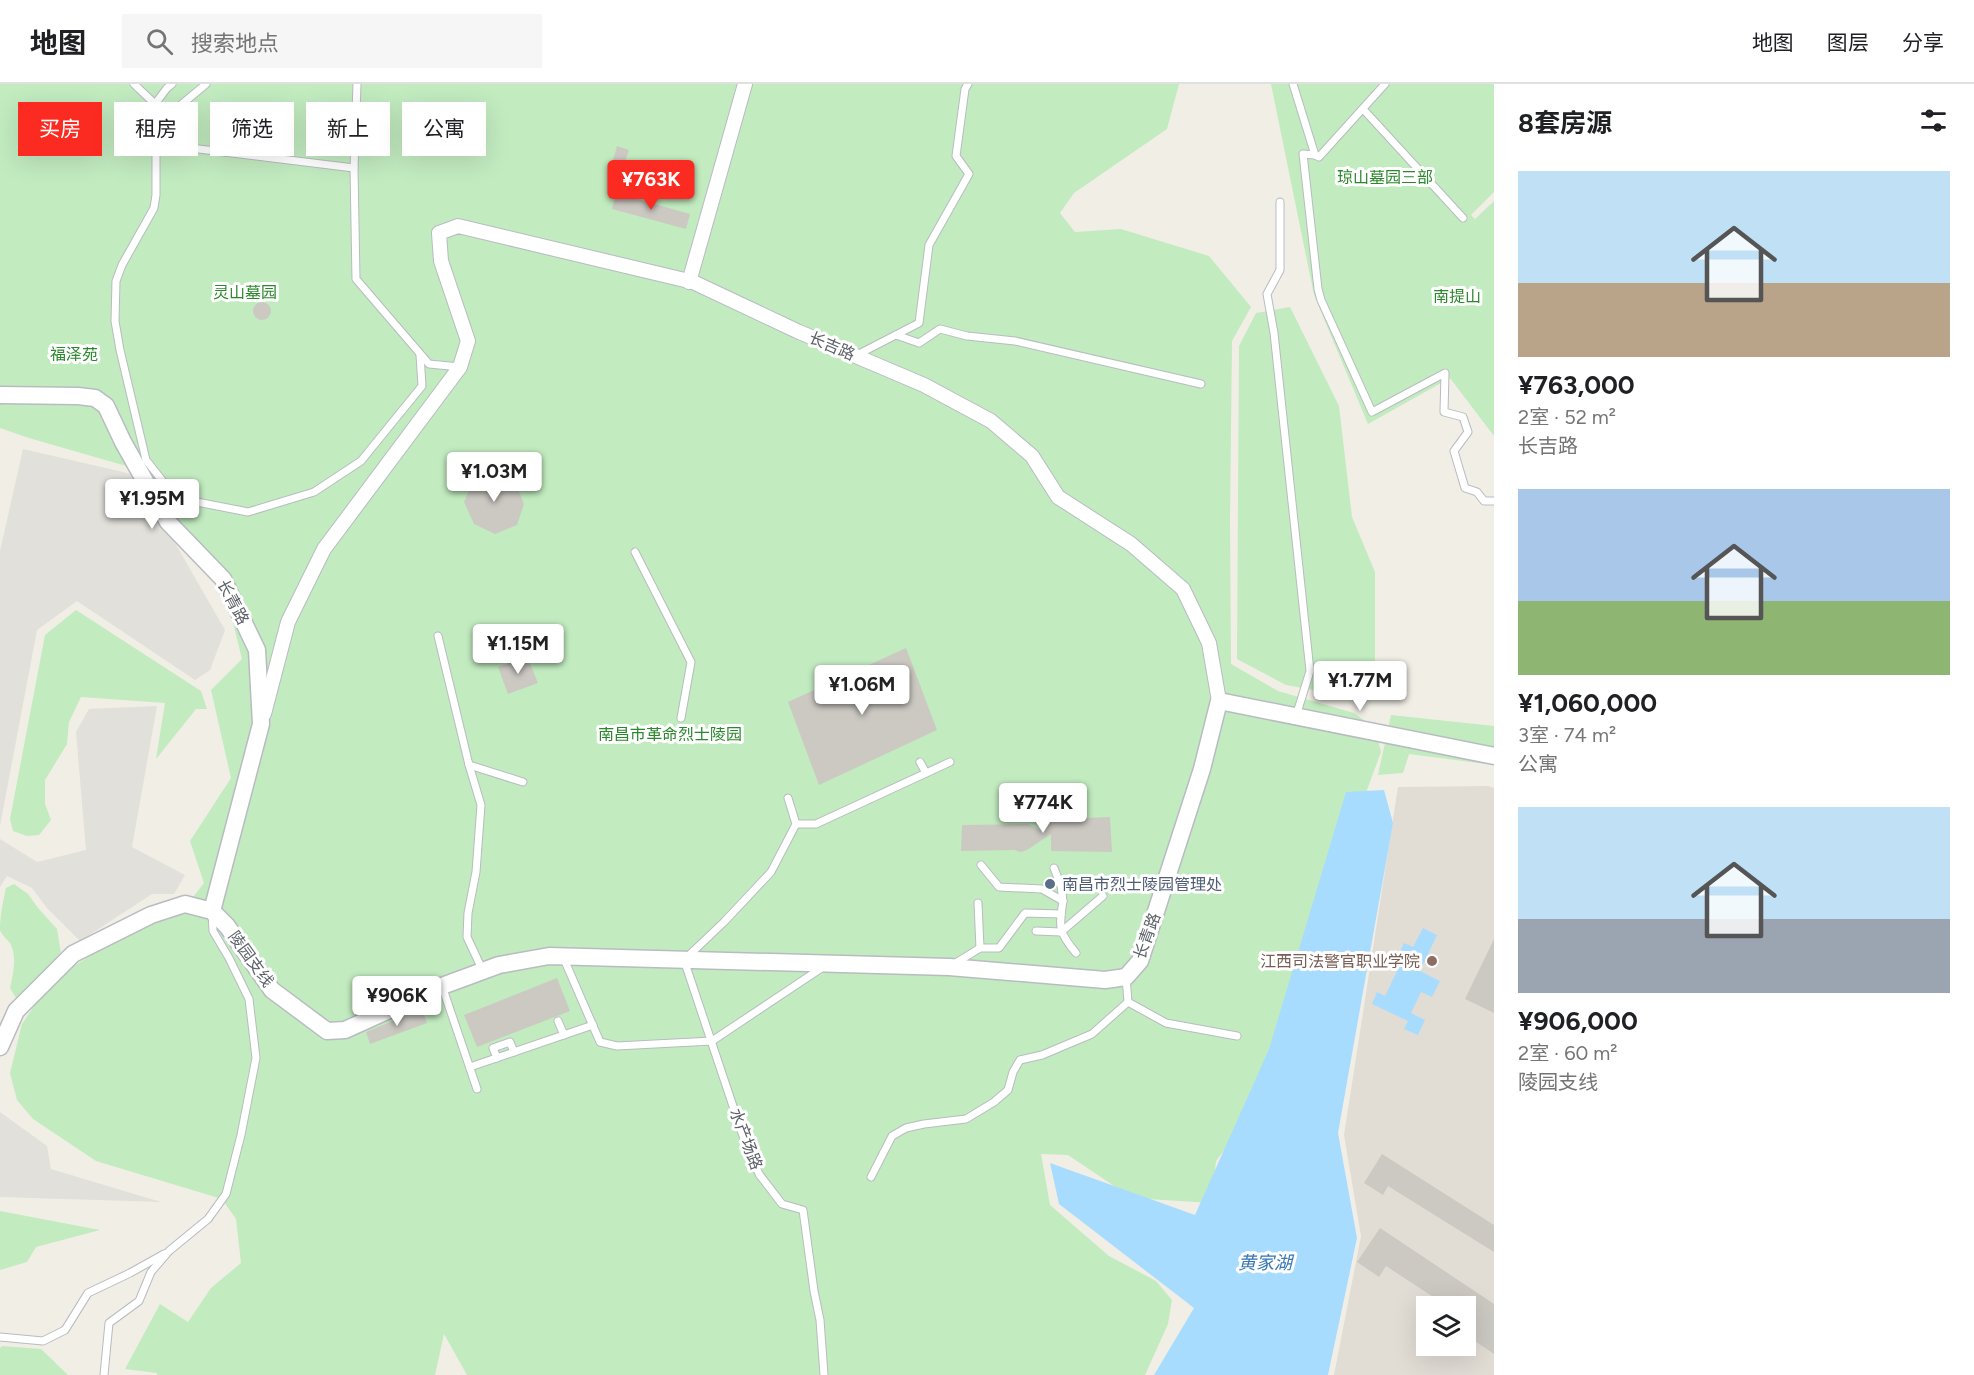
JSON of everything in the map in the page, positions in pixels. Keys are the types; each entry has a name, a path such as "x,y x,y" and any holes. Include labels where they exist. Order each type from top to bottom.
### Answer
{"street":[{"path":"689,282 745,84"},
{"name":"长吉路","path":"460,367 468,341 441,261 439,233 458,226 689,282 924,385 991,421 1032,456 1058,497 1131,544 1183,589 1209,643 1219,701"},
{"path":"261,724 288,622 324,549 460,367"},
{"name":"长青路","path":"0,395 78,396 95,399 106,406 123,442 168,522 223,579 257,650 261,724 212,911"},
{"path":"1219,701 1494,756"},
{"name":"长青路","path":"684,960 949,967 1105,980 1126,977 1140,961 1202,769 1219,701"},
{"path":"0,1047 16,1011 74,954 151,915 185,904 212,911"},
{"name":"陵园支线","path":"212,911 227,926 272,990 327,1031 345,1030 442,986 499,965 561,953 684,960"}],"lane":[{"path":"134,84 155,104 172,84"},
{"path":"184,102 206,84"},
{"path":"357,84 354,168 356,279 429,364 460,367"},
{"path":"855,356 919,323 929,245 969,174 956,156 965,89 968,84"},
{"path":"1293,84 1315,155"},
{"path":"1385,84 1320,157 1303,154 1320,297 1372,412 1445,373 1444,412 1463,417 1468,432 1454,451 1465,488 1477,492 1484,501 1494,501"},
{"path":"1363,108 1463,218"},
{"path":"198,149 354,168"},
{"path":"156,156 156,195 153,208 122,265 116,281 116,321 120,350 146,460 176,498 248,512 314,492 361,461 422,386 420,355"},
{"path":"1280,202 1280,270 1267,294 1274,333 1310,671 1296,716"},
{"path":"896,335 919,343 940,329 967,336 1015,341 1201,384"},
{"path":"634,552 691,662 681,718"},
{"path":"438,636 481,805 476,872 468,913 467,937 483,971"},
{"path":"920,762 926,773"},
{"path":"796,824 816,824 950,762"},
{"path":"469,765 523,782"},
{"path":"684,960 771,872 796,824 788,798"},
{"path":"981,865 999,887 1042,889 1063,901"},
{"path":"1054,868 1061,886 1063,901 1061,932 1076,952"},
{"path":"1036,931 1061,932 1103,897"},
{"path":"978,903 980,948"},
{"path":"0,1337 43,1341 65,1330 88,1293 169,1251 208,1219 226,1194 241,1135 256,1058 249,999 230,958 213,931 212,911"},
{"path":"949,967 980,948 999,948 1025,913 1061,914"},
{"path":"561,953 574,992 600,1042 617,1046 712,1041 827,963"},
{"name":"水产场路","path":"684,960 743,1137 759,1174 782,1204 803,1210 820,1320 824,1375"},
{"path":"1126,977 1128,1002"},
{"path":"442,986 462,1032 477,1089"},
{"path":"1128,1002 1166,1023 1237,1036"},
{"path":"871,1177 892,1136 906,1128 966,1119 994,1102 1008,1090 1013,1072 1020,1060 1042,1055 1092,1034 1128,1002"},
{"path":"558,1021 564,1035"},
{"path":"470,1067 593,1025"},
{"path":"104,1375 109,1323 139,1301 151,1272 169,1251"}],"shaded area":[{"path":"23,449 136,475 225,630 210,670 195,680 77,601 37,630 0,826 0,551"},
{"path":"157,706 132,847 185,875 174,894 152,894 80,941 47,908 32,888 7,876 0,887 0,839 37,862 86,850 76,732 89,709"},
{"name":"江西司法警官职业学院","path":"1488,786 1494,788 1494,1375 1334,1375 1361,1236 1344,1135 1398,787"},
{"path":"0,1112 47,1146 51,1169 161,1202 0,1197"}],"green space":[{"path":"0,84 1179,84 1167,129 1074,193 1060,213 1075,232 1121,229 1209,256 1251,307 1232,341 1231,664 1278,691 1354,713 1375,728 1381,752 1354,825 1278,1080 1216,1161 1211,1203 1132,1198 1068,1155 1041,1154 1050,1205 1109,1256 1156,1281 1172,1300 1168,1324 1145,1375 467,1375 444,1334 435,1375 157,1375 157,1373 125,1369 160,1304 188,1322 211,1288 241,1263 236,1219 222,1199 96,1161 33,1119 17,1100 10,1073 22,1024 51,981 142,922 190,901 204,883 190,841 231,778 211,690 242,659 223,582 133,468 0,428"},
{"name":"琼山墓园三部","path":"1271,84 1494,84 1494,192 1471,215 1475,219 1494,201 1494,436 1450,378 1368,424 1314,295"},
{"path":"1290,307 1339,406 1352,517 1375,572 1375,674 1367,682 1340,695 1286,685 1237,659 1239,346 1256,313"},
{"path":"76,610 201,691 207,709 196,709 156,759 165,703 81,697 69,722 67,744 45,780 45,804 51,820 39,835 27,836 13,831 10,819 45,635"},
{"path":"1391,715 1494,726 1494,765 1409,754 1403,773 1378,775"},
{"path":"14,884 28,894 57,929 61,953 16,998 10,988 14,966 13,950 0,930 6,888"},
{"path":"0,1211 100,1230 36,1247 27,1262 0,1270"},
{"path":"2,1346 41,1349 68,1375 0,1375 0,1348"}],"water":[{"name":"黄家湖","path":"1384,790 1393,823 1338,1133 1357,1238 1328,1375 1154,1375 1194,1308 1059,1204 1050,1163 1195,1215 1269,1049 1346,792"},
{"path":"1423,928 1437,935 1420,971 1440,981 1432,997 1421,992 1411,1013 1425,1020 1418,1035 1404,1029 1408,1021 1372,1004 1377,992 1385,996 1399,967 1394,964 1404,943 1413,947"}],"building":[{"path":"617,146 629,150 621,175 610,171"},
{"path":"616,193 690,214 686,229 612,209"},
{"path":"262,302 268,305 271,311 268,317 262,320 256,317 253,311 256,305"},
{"path":"492,472 515,482 524,504 517,525 495,534 474,524 464,502 474,479"},
{"path":"906,648 937,730 819,785 788,702"},
{"path":"527,656 538,683 508,694 498,667"},
{"path":"1043,810 1086,811 1086,818 1110,817 1112,852 1051,851 1051,834 1021,852 1014,850 961,851 962,825 1028,824 1043,831"},
{"path":"1494,939 1494,1013 1465,999"},
{"path":"557,978 570,1011 477,1047 464,1015"},
{"path":"422,1009 427,1023 370,1044 366,1032"},
{"path":"1382,1154 1494,1225 1494,1252 1388,1186 1383,1195 1364,1183"},
{"path":"1380,1228 1494,1304 1494,1354 1476,1342 1476,1296 1432,1296 1386,1266 1379,1277 1357,1262"}],"place":[{"name":"南昌市烈士陵园管理处","path":"1050,884"},
{"name":"江西司法警官职业学院","path":"1432,961"}],"park label":[{"name":"灵山墓园","path":"245,292"},
{"name":"南提山","path":"1457,296"},
{"name":"福泽苑","path":"74,354"},
{"name":"南昌市革命烈士陵园","path":"670,734"}]}
